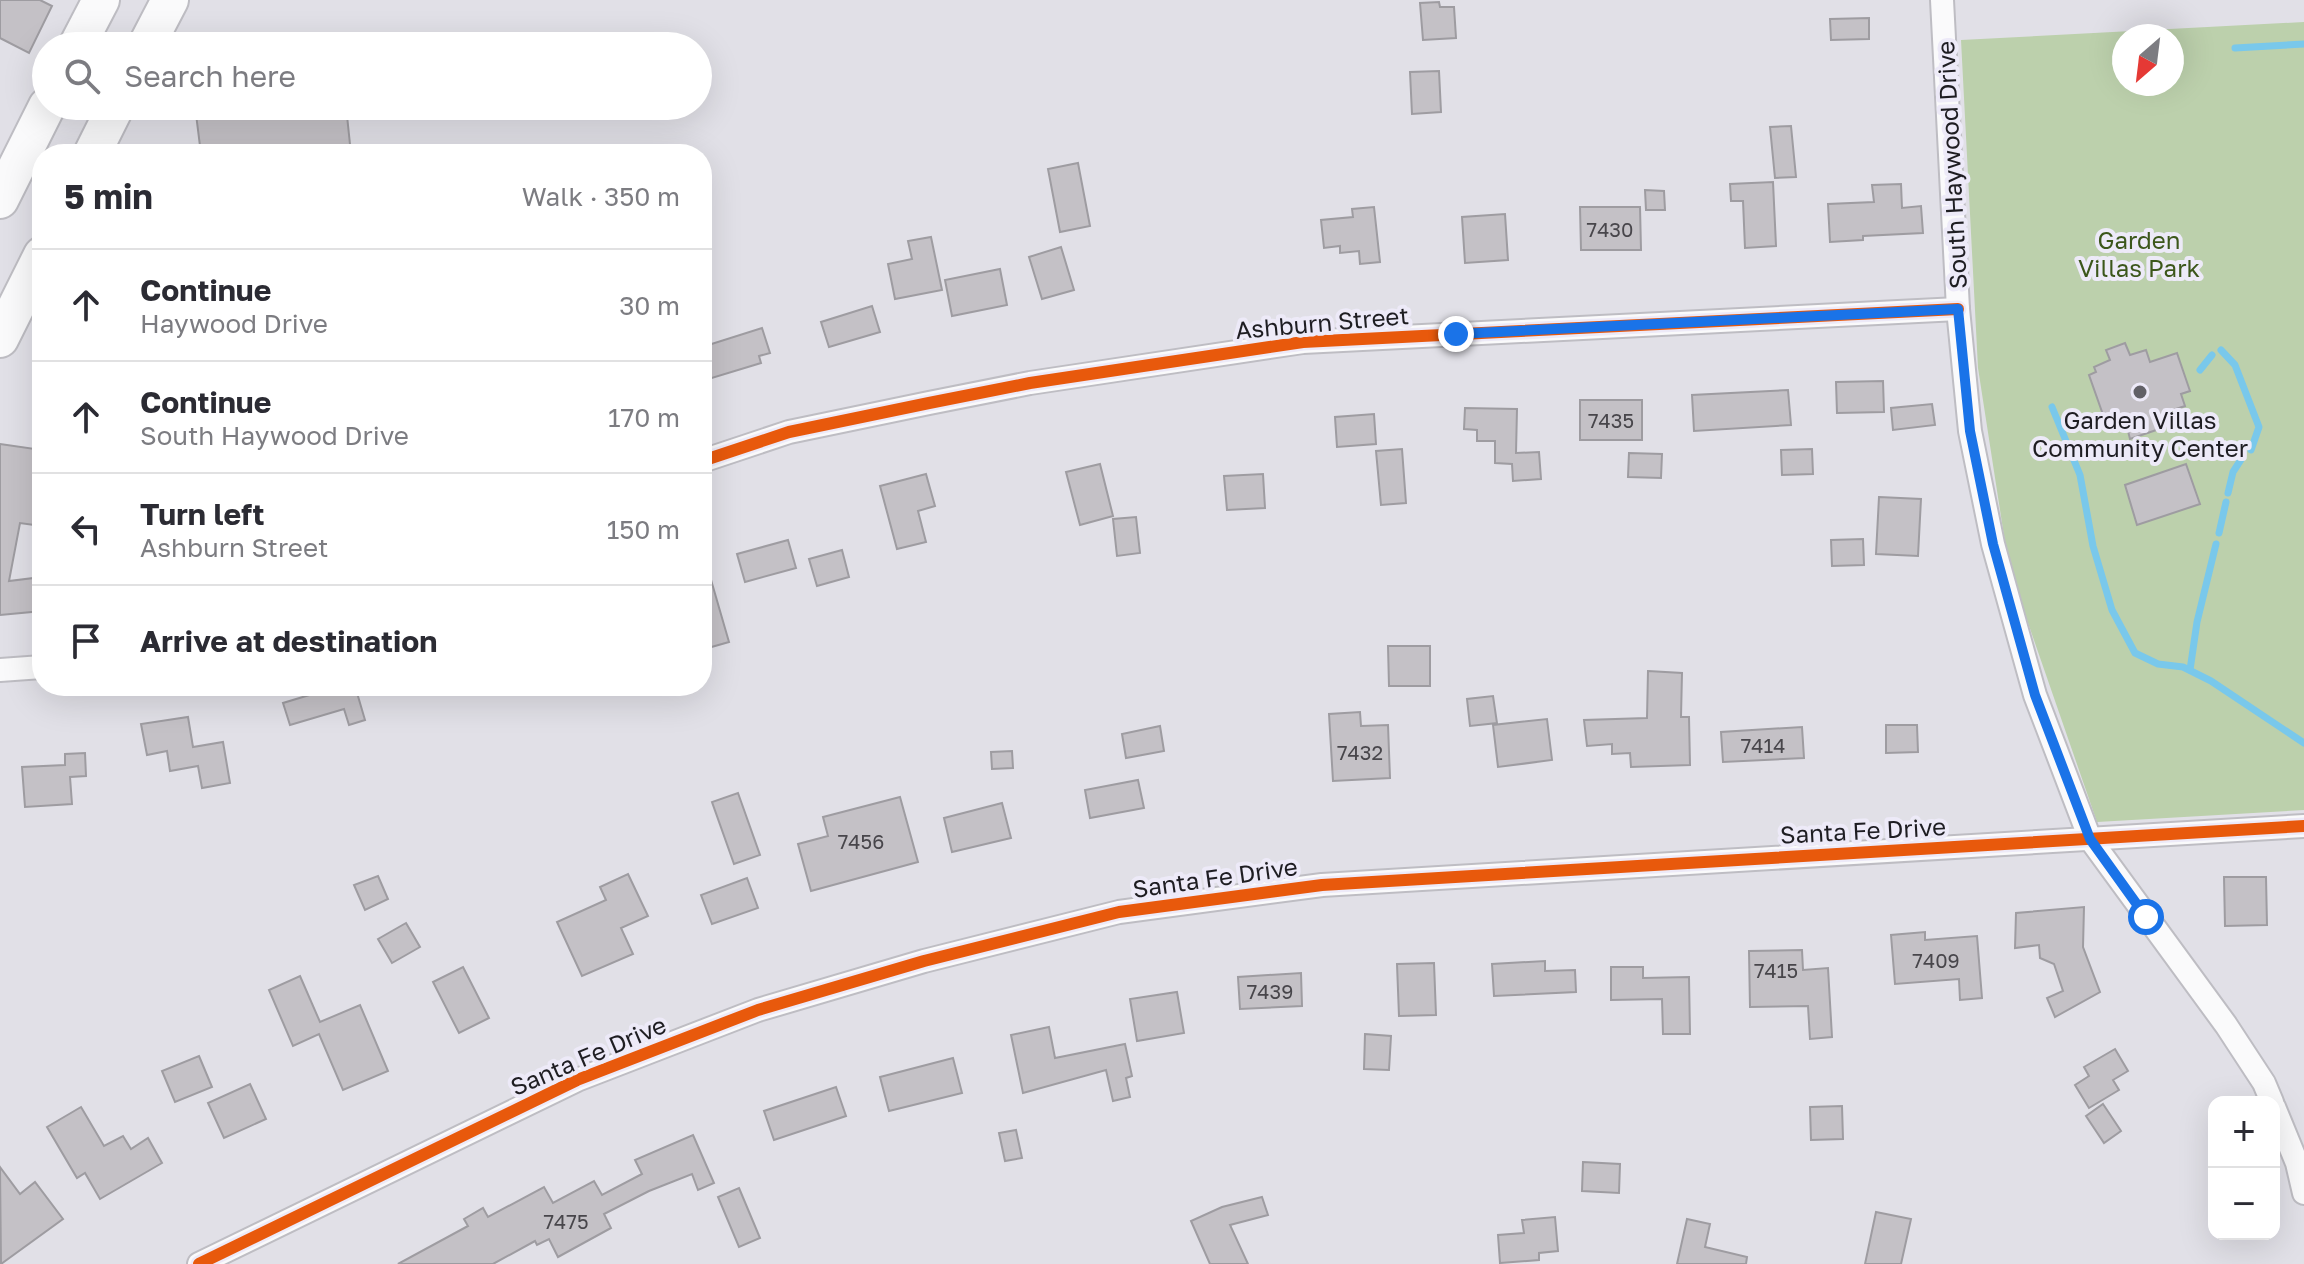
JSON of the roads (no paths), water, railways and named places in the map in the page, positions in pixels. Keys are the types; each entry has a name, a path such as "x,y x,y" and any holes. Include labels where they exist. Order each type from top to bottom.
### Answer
{"main road":[{"path":"84,32 101,0"},
{"path":"153,32 170,0"},
{"path":"0,200 40,120"},
{"path":"97,144 109,120"},
{"path":"0,339 32,275"}],"street":[{"name":"South Haywood Drive","path":"1942,0 1958,309 1970,431 1993,544 2035,695 2090,839 2226,1025 2270,1096"},
{"name":"Ashburn Street","path":"712,458 789,432 972,394 1303,342 1958,309"},
{"path":"0,670 32,668"},
{"name":"Santa Fe Drive","path":"199,1264 577,1080 758,1010 924,961 1119,912 1322,885 2304,826"},
{"name":"South Haywood Drive","path":"2280,1121 2297,1163 2304,1193"}],"waterway":[{"path":"2235,48 2304,44"},
{"path":"2221,350 2235,365 2259,427 2251,450"},
{"path":"2200,370 2212,355"},
{"path":"2052,407 2080,475 2093,546 2112,610 2135,653 2158,664 2183,667 2211,681 2304,743"},
{"path":"2228,493 2233,472 2242,458"},
{"path":"2219,533 2226,502"},
{"path":"2190,670 2197,622 2216,544"}],"place":[{"name":"Garden Villas Community Center","path":"2140,392"}],"park label":[{"name":"Garden Villas Park","path":"2139,253"}]}
